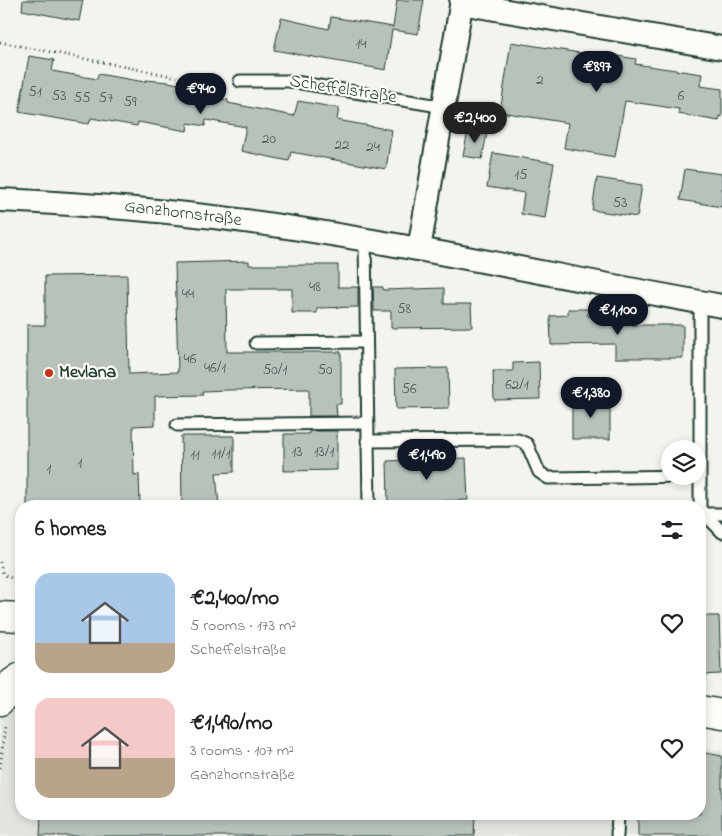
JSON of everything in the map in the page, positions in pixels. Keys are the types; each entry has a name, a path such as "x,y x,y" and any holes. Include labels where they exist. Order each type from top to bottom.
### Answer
{"street":[{"path":"419,249 462,2 722,48"},
{"name":"Ganzhornstraße","path":"0,200 105,205 245,221 419,249 711,304"},
{"path":"0,616 15,617"},
{"path":"3,711 12,684 15,682"},
{"path":"706,711 722,714"}],"lane":[{"name":"Scheffelstraße","path":"240,81 289,81 444,107"},
{"path":"365,241 366,423 369,500"},
{"name":"Ganzhornstraße","path":"700,440 711,304"},
{"path":"256,344 366,342"},
{"path":"177,425 366,423"},
{"path":"367,441 518,440 527,444 539,472 548,478 661,476"},
{"name":"Ganzhornstraße","path":"698,485 700,500"},
{"path":"706,511 722,514"},
{"path":"706,515 722,532"},
{"path":"617,836 618,820"}],"path":[{"path":"0,42 177,77"},
{"path":"0,562 3,574 15,580"},
{"path":"0,768 3,711"}],"shaded area":[{"path":"15,676 15,820 706,820 706,749 722,751 722,836 0,836 0,678"}],"building":[{"path":"23,0 83,0 79,21 22,10"},
{"path":"397,0 424,0 418,34 392,30 386,70 274,50 281,18 329,29 331,17 393,27"},
{"path":"511,42 605,57 605,54 636,59 635,64 702,74 700,86 722,89 722,117 720,116 719,121 678,114 679,109 625,101 615,157 564,148 568,123 500,112"},
{"path":"29,56 54,60 52,71 97,79 98,74 145,82 146,80 169,82 195,88 194,94 294,116 298,101 339,108 337,120 392,130 386,169 291,152 289,161 241,151 246,127 206,120 205,126 188,123 187,131 138,122 137,126 91,118 89,124 19,112"},
{"path":"468,130 487,133 482,159 463,156"},
{"path":"493,153 554,163 545,218 521,214 524,193 487,187"},
{"path":"685,169 722,174 722,207 680,200"},
{"path":"597,178 642,185 637,217 592,210"},
{"path":"249,261 249,265 338,265 338,287 358,287 358,307 317,308 317,313 292,313 292,289 226,289 227,352 341,352 341,404 336,404 337,416 309,416 309,389 202,391 203,395 155,396 155,425 133,426 134,475 139,474 140,500 27,500 27,325 45,325 45,276 127,275 129,374 178,372 175,263"},
{"path":"373,287 383,287 383,290 444,288 444,304 471,304 472,327 391,328 391,311 374,311"},
{"path":"568,309 588,309 588,316 615,315 615,325 683,325 683,358 615,358 615,344 551,345 550,316 568,315"},
{"path":"539,362 540,399 494,400 493,371 513,371 513,363"},
{"path":"448,368 449,408 396,409 395,369"},
{"path":"572,400 610,400 610,439 572,439"},
{"path":"309,431 337,431 337,470 284,471 284,434 309,434"},
{"path":"181,436 234,436 234,472 216,473 218,500 182,500"},
{"path":"466,458 468,500 388,500 387,461"},
{"path":"706,616 719,616 721,674 706,675"},
{"path":"706,753 722,756 722,836 638,836 638,820 706,820"},
{"path":"41,820 475,820 474,836 40,836"}],"place":[{"name":"Mevlana","path":"49,373"}]}
